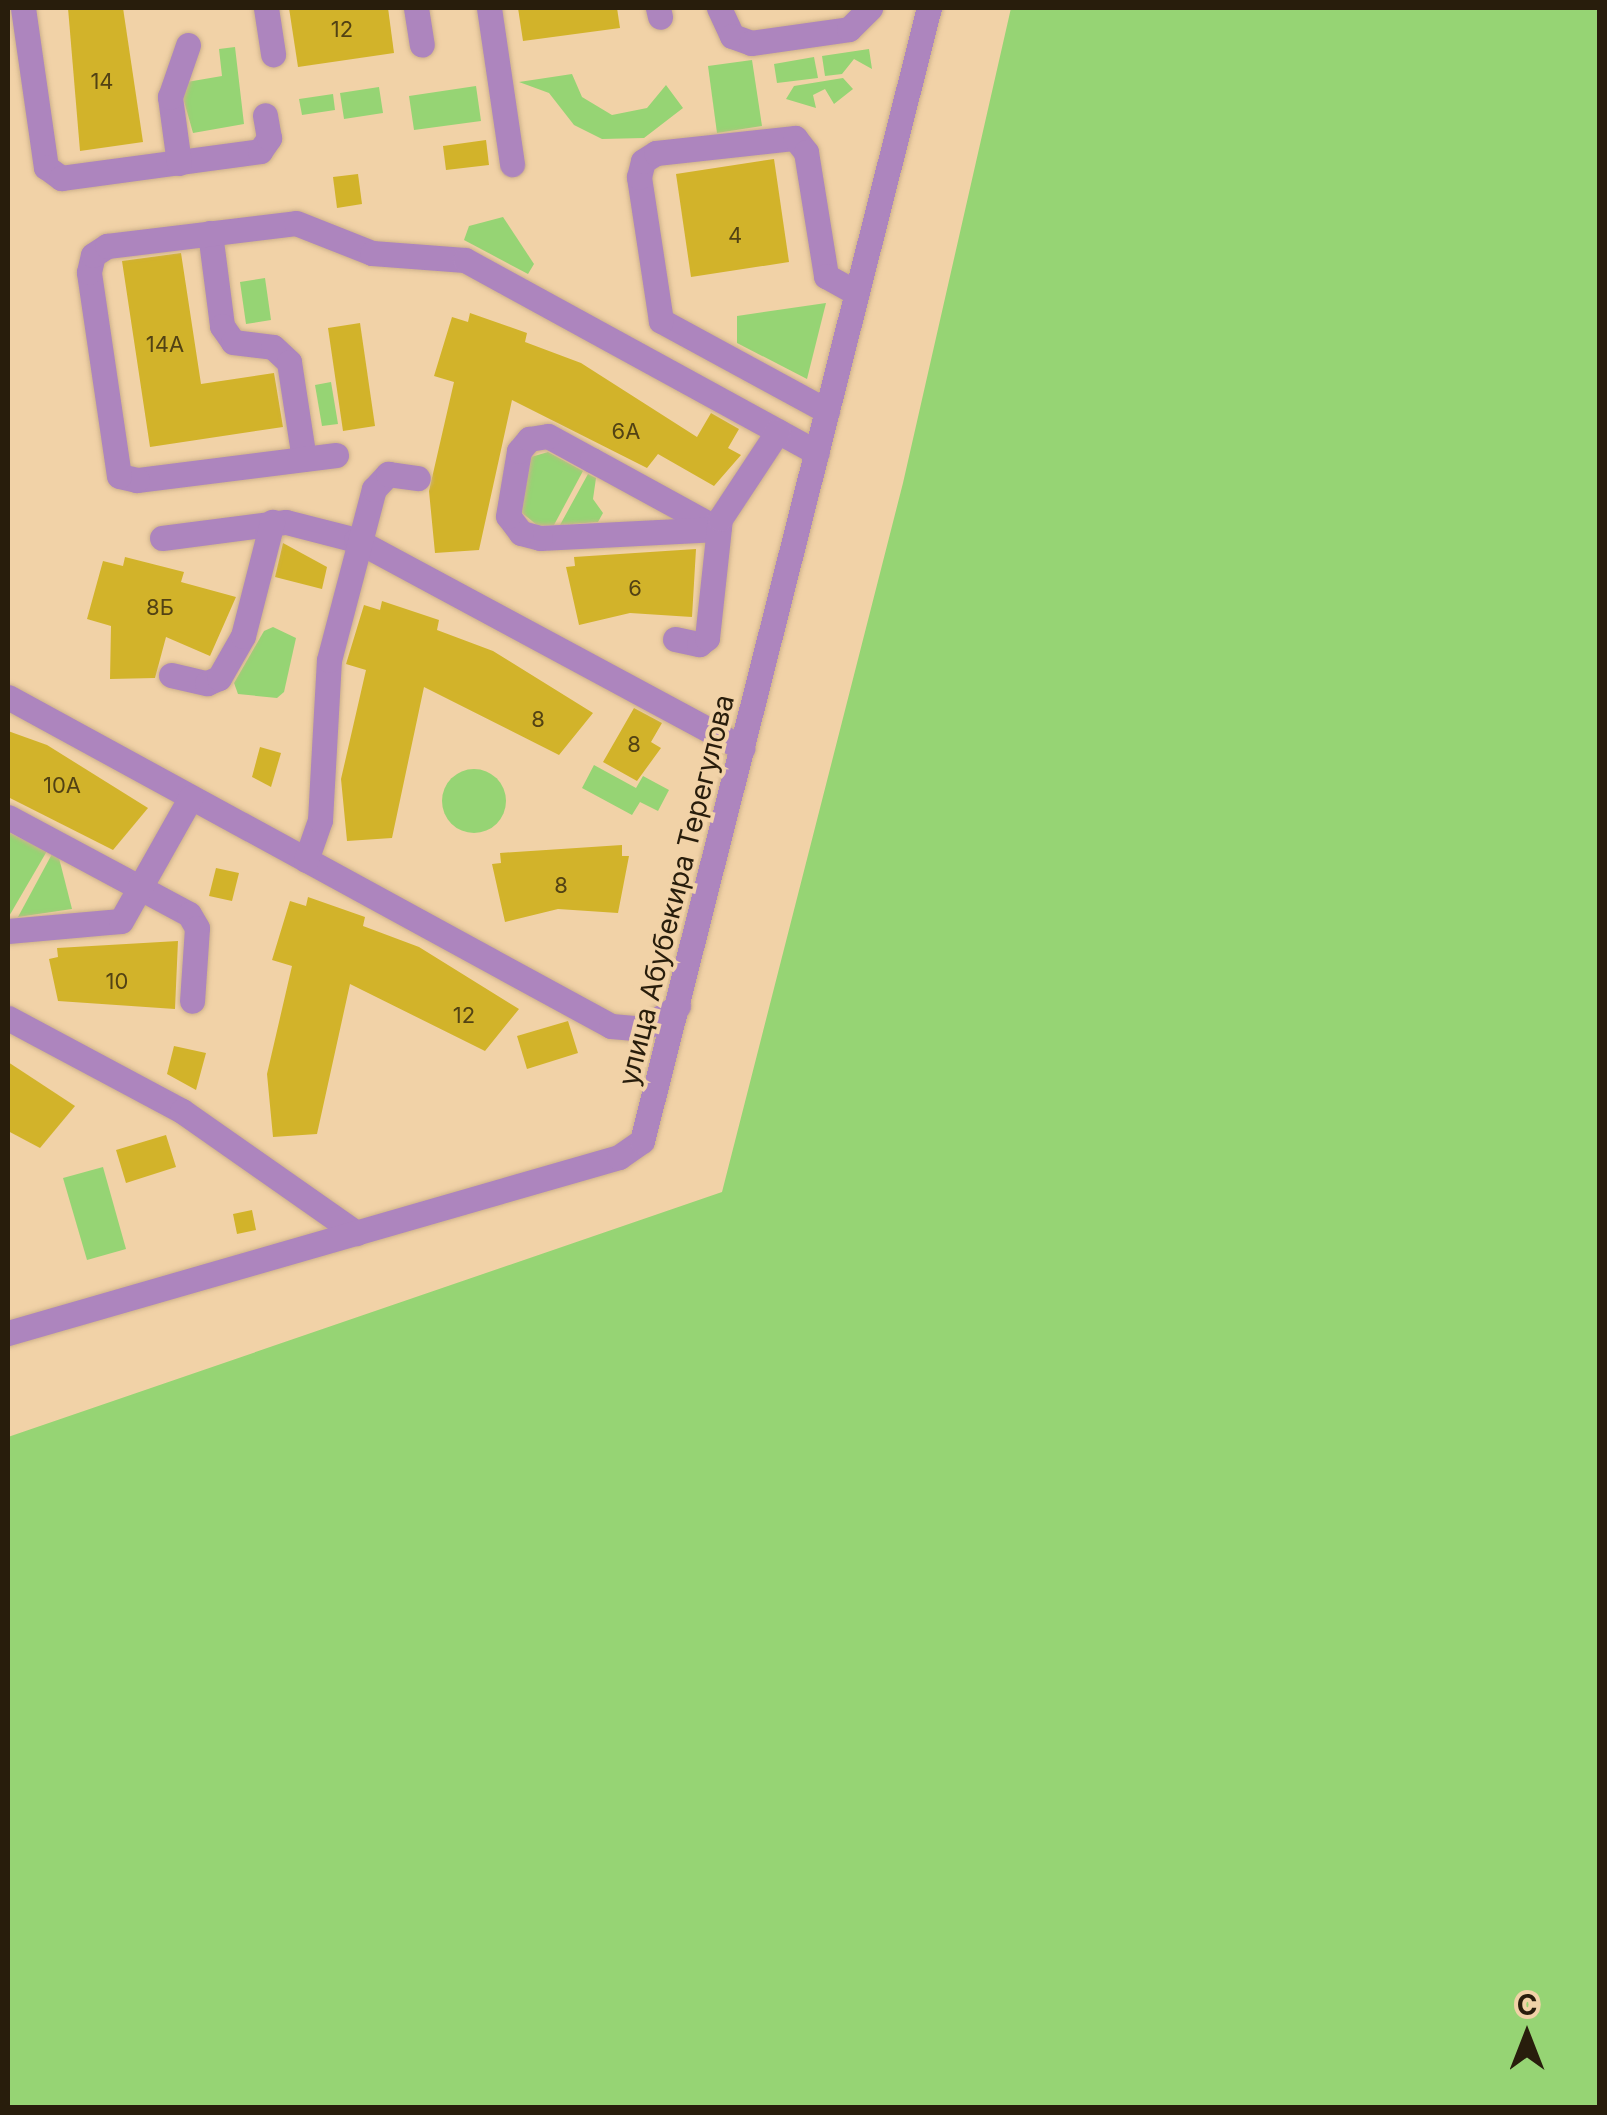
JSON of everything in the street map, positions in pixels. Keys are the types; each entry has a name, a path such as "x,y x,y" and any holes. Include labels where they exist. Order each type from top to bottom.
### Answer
{"street":[{"path":"23,8 49,171 71,179 260,151 269,138 266,114"},
{"path":"266,8 273,54"},
{"path":"416,8 422,45"},
{"path":"489,8 512,164"},
{"path":"719,8 732,36 752,43 849,29 870,8"},
{"name":"улица Абубекира Терегулова","path":"8,1334 632,1151 646,1131 929,8"},
{"path":"178,163 170,97 188,45"},
{"path":"828,411 662,322 639,177 643,161 656,153 795,138 806,152 826,276 857,293"},
{"path":"336,454 137,480 116,471 90,261 106,246 296,223 372,254 465,260 817,453"},
{"path":"210,233 222,326 234,342 273,348 289,362 304,459"},
{"path":"676,639 699,644 707,638 718,529 778,432"},
{"path":"548,436 718,529 520,534 508,516 519,451 529,438 548,436"},
{"path":"306,860 320,820 330,655 377,481 394,473 418,478"},
{"path":"162,538 272,522 363,542 743,748"},
{"path":"171,675 207,683 219,678 243,636 272,522"},
{"path":"8,697 610,1026 643,1029 678,1006"},
{"path":"8,931 115,924 142,888 190,797"},
{"path":"8,817 142,888 195,922 192,1001"},
{"path":"8,1018 182,1112 356,1233"}],"green space":[{"path":"1011,8 1599,8 1599,2107 8,2107 8,1437 722,1192 903,483"},
{"path":"235,47 244,124 193,133 182,94 187,82 222,76 219,49"},
{"path":"869,49 872,69 854,59 842,74 825,76 822,56"},
{"path":"814,57 818,78 777,83 774,64"},
{"path":"752,60 762,126 717,133 708,66"},
{"path":"572,74 582,97 612,115 647,108 666,85 683,108 644,138 602,139 574,125 549,93 519,82"},
{"path":"843,78 853,89 834,104 825,89 813,95 816,108 786,99 794,86"},
{"path":"476,86 481,121 414,130 409,96"},
{"path":"379,87 383,113 344,119 340,93"},
{"path":"333,94 335,110 302,115 299,99"},
{"path":"503,217 534,264 528,274 464,240 469,226"},
{"path":"265,278 271,320 246,324 240,282"},
{"path":"826,303 807,379 737,343 737,316"},
{"path":"331,382 338,424 322,426 315,385"},
{"path":"548,452 583,471 554,525 538,526 521,512 531,457"},
{"path":"588,474 596,478 593,499 603,513 598,522 560,525"},
{"path":"273,627 296,638 284,692 277,698 238,694 234,683 264,631"},
{"path":"594,765 636,788 643,776 669,790 658,811 640,802 632,815 582,788"},
{"path":"474,769 497,778 506,801 497,824 474,833 451,824 442,801 451,778"},
{"path":"8,832 47,851 8,918"},
{"path":"52,854 59,858 72,909 18,917"},
{"path":"103,1167 126,1249 87,1260 63,1178"}],"building":[{"path":"68,8 123,8 143,142 80,151"},
{"path":"289,8 388,8 394,53 298,67"},
{"path":"518,8 617,8 620,28 523,41"},
{"path":"486,140 489,165 446,170 443,146"},
{"path":"774,159 789,262 691,277 676,174"},
{"path":"358,174 362,204 337,208 333,177"},
{"path":"181,253 201,384 274,373 283,427 150,447 122,261"},
{"path":"470,313 527,333 525,342 581,363 697,437 711,413 739,429 728,448 741,455 714,486 658,454 647,468 512,400 479,550 435,553 429,491 454,382 434,376 452,317 468,322"},
{"path":"360,323 375,426 343,431 328,328"},
{"path":"283,543 327,567 322,589 275,577"},
{"path":"696,549 692,617 630,613 579,625 566,567 575,566 574,557"},
{"path":"125,557 184,572 181,582 236,597 210,656 166,637 155,678 110,679 111,626 87,619 103,561 123,566"},
{"path":"382,601 439,620 437,630 493,651 593,713 559,755 424,687 392,838 347,841 341,779 366,670 346,664 364,605 380,610"},
{"path":"634,708 662,723 651,742 661,748 637,781 603,762"},
{"path":"8,731 47,745 148,808 113,850 8,797"},
{"path":"260,747 281,753 271,787 252,777"},
{"path":"622,845 622,856 629,856 618,913 558,909 505,922 492,864 501,863 500,853"},
{"path":"216,868 239,873 232,901 209,896"},
{"path":"308,897 365,917 363,926 419,947 519,1009 485,1051 350,984 317,1134 273,1137 267,1074 292,966 272,960 290,901 306,906"},
{"path":"178,941 175,1009 58,1001 49,959 58,957 57,948"},
{"path":"568,1021 578,1053 527,1069 517,1036"},
{"path":"174,1046 206,1053 196,1090 167,1074"},
{"path":"8,1062 75,1106 40,1148 8,1131"},
{"path":"166,1135 176,1167 126,1183 116,1150"},
{"path":"252,1210 256,1230 237,1234 233,1214"}]}
